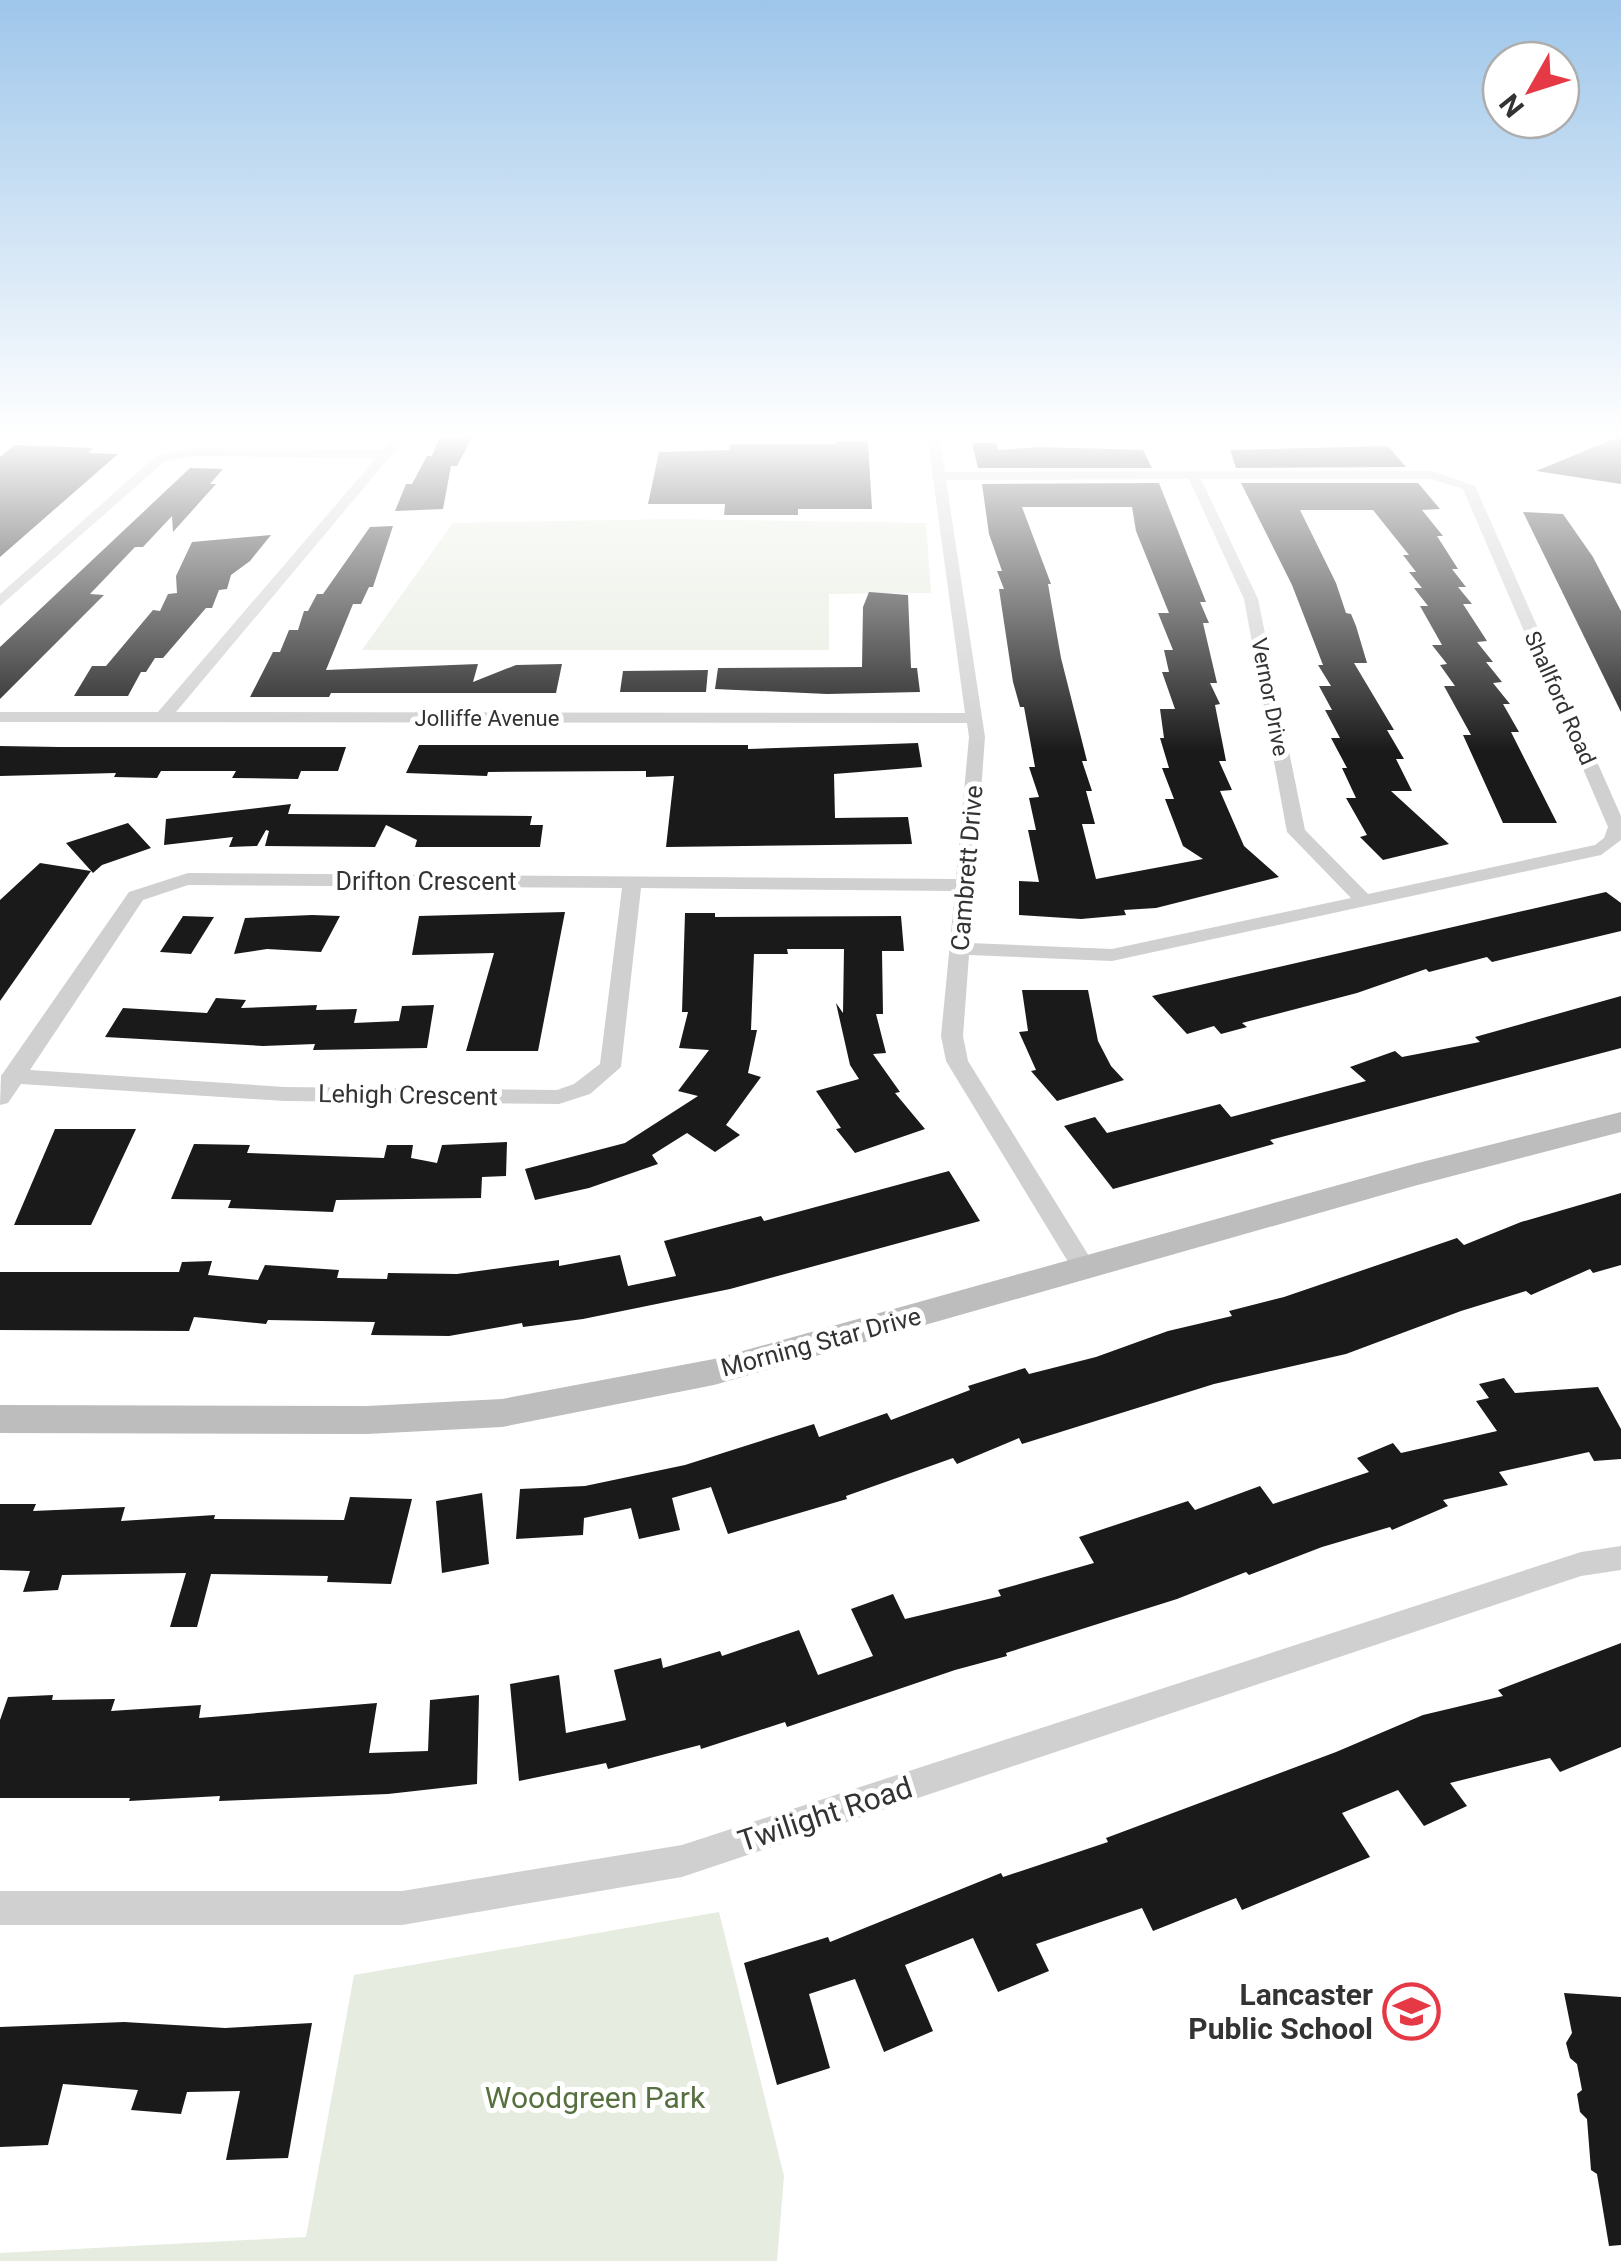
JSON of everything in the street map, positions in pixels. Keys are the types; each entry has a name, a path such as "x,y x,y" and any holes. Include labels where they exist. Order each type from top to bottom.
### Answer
{"street":[{"path":"0,602 69,540"},
{"path":"162,718 313,540"},
{"name":"Cambrett Drive","path":"948,540 978,759 963,884 952,1036 957,1061 1085,1269"},
{"name":"Vernor Drive","path":"1223,540 1250,598 1296,832 1366,902"},
{"name":"Shallford Road","path":"960,948 1112,955 1602,849 1612,840 1616,827 1491,540"},
{"name":"Jolliffe Avenue","path":"0,717 974,718"},
{"name":"Drifton Crescent","path":"0,1098 136,896 165,884 188,879 963,884"},
{"name":"Lehigh Crescent","path":"12,1076 285,1094 558,1097 582,1089 610,1067 632,882"},
{"name":"Morning Star Drive","path":"0,1418 367,1420 502,1412 714,1372 1414,1175 1621,1122"},
{"name":"Twilight Road","path":"0,1908 402,1908 682,1861 1581,1564 1621,1558"}],"green space":[{"path":"441,540 927,540 931,593 829,594 829,650 362,650"},
{"name":"Woodgreen Park","path":"719,1912 784,2176 777,2261 0,2261 0,2253 306,2237 354,1975"}],"building":[{"path":"0,540 20,540 0,557"},
{"path":"114,540 150,540 143,547 135,547 90,594 104,595 0,699 0,647"},
{"path":"267,540 250,561 231,575 227,589 219,590 212,608 206,608 163,658 155,658 146,672 141,672 128,696 74,696 92,666 106,666 153,610 160,611 168,594 177,593 176,576 192,542"},
{"path":"361,540 389,540 373,587 369,587 361,604 353,604 326,670 478,664 473,682 516,665 562,664 556,693 250,697 273,652 280,652 289,630 298,630 304,611 308,611 317,594 323,594"},
{"path":"991,540 1034,540 1051,584 1061,658 1087,761 1082,761 1092,791 1086,791 1095,824 1082,824 1096,879 1203,859 1183,846 1165,799 1174,799 1162,768 1169,768 1160,738 1164,738 1160,709 1175,709 1162,672 1169,672 1164,650 1173,650 1158,613 1169,613 1139,540 1181,540 1206,602 1200,602 1209,623 1203,623 1217,683 1210,683 1220,704 1215,705 1226,761 1219,761 1232,790 1220,791 1244,846 1279,877 1156,908 1124,910 1126,915 1081,919 1019,915 1019,881 1039,882 1028,830 1036,830 1029,798 1039,797 1029,767 1035,767 1024,707 1020,707 1013,682 999,589 1004,589 997,571 1002,571"},
{"path":"1269,540 1315,540 1346,613 1351,614 1356,626 1367,663 1354,663 1394,730 1387,730 1404,759 1396,759 1412,791 1391,791 1449,844 1383,860 1360,837 1367,835 1346,798 1356,798 1342,768 1347,768 1331,738 1340,738 1325,710 1332,710 1319,686 1331,686 1318,665 1323,665"},
{"path":"1397,540 1439,540 1458,569 1452,569 1466,587 1458,587 1472,604 1463,604 1487,641 1477,642 1493,662 1486,662 1502,682 1493,683 1510,704 1503,704 1519,732 1511,732 1557,823 1503,823 1463,735 1471,735 1444,686 1455,686 1440,665 1447,664 1432,645 1442,645 1420,606 1428,606 1414,588 1422,588 1409,572 1416,572 1403,555 1409,555"},
{"path":"1536,540 1581,540 1621,611 1621,712"},
{"path":"869,592 908,595 911,668 917,668 920,692 827,694 715,689 718,668 862,667 863,607"},
{"path":"708,670 706,692 620,692 623,671"},
{"path":"918,743 922,767 834,774 835,818 908,817 912,844 666,847 674,776 646,777 646,771 488,772 487,776 406,773 419,745 748,745 748,749"},
{"path":"0,746 346,747 338,771 301,771 298,779 232,778 236,771 161,771 157,778 114,777 116,773 0,776"},
{"path":"291,804 288,814 532,816 530,825 543,825 540,847 415,847 417,840 386,825 375,847 265,846 269,831 266,830 257,846 229,847 233,837 164,845 166,819"},
{"path":"128,823 151,848 102,865 93,873 66,843"},
{"path":"40,863 91,871 0,1001 0,900"},
{"path":"1606,892 1621,903 1621,931 1492,962 1487,957 1429,972 1426,969 1357,993 1242,1023 1247,1027 1221,1034 1214,1026 1187,1034 1152,996"},
{"path":"565,912 538,1051 466,1051 494,953 412,955 419,916"},
{"path":"685,913 715,913 715,917 901,916 904,951 882,951 883,1014 876,1014 886,1053 873,1054 900,1092 895,1093 925,1129 855,1153 836,1129 841,1128 816,1091 859,1079 850,1065 836,1003 843,1013 844,949 787,949 788,954 754,954 751,1030 757,1030 748,1073 761,1077 726,1125 740,1135 715,1152 687,1133 652,1155 658,1164 589,1188 535,1200 525,1169 625,1143 698,1096 678,1091 709,1050 679,1048 688,1012 682,1012"},
{"path":"183,916 214,917 191,954 160,952"},
{"path":"340,916 321,952 267,949 234,954 245,918"},
{"path":"1022,990 1088,990 1098,1041 1111,1066 1124,1080 1057,1101 1031,1071 1036,1070 1019,1032 1028,1031"},
{"path":"1621,996 1621,1048 1270,1140 1274,1144 1113,1189 1064,1126 1095,1117 1107,1133 1220,1104 1231,1117 1366,1081 1350,1067 1395,1051 1402,1057 1480,1042 1475,1037"},
{"path":"216,998 246,1000 241,1008 317,1005 316,1010 357,1009 354,1023 399,1021 402,1006 434,1005 427,1048 313,1050 315,1044 263,1046 105,1037 123,1008 207,1013"},
{"path":"55,1129 136,1129 91,1225 14,1225"},
{"path":"507,1142 506,1176 482,1177 481,1198 336,1200 333,1212 228,1208 231,1200 171,1199 194,1144 250,1145 247,1153 384,1158 387,1145 413,1145 411,1158 437,1163 442,1145"},
{"path":"949,1171 980,1221 730,1289 583,1319 523,1327 522,1323 449,1336 371,1335 375,1322 268,1320 266,1324 194,1317 189,1331 0,1330 0,1272 179,1272 182,1262 212,1261 208,1275 258,1280 265,1265 339,1270 337,1278 387,1279 388,1273 457,1274 559,1260 559,1266 620,1255 628,1286 676,1276 664,1241 761,1216 764,1221"},
{"path":"1621,1193 1621,1265 1593,1273 1590,1269 1531,1295 1526,1291 1461,1311 1346,1354 1214,1384 1022,1444 1019,1438 957,1464 953,1458 846,1496 847,1499 728,1534 711,1487 672,1498 680,1530 639,1539 631,1508 584,1518 583,1535 516,1539 520,1489 585,1486 685,1465 814,1424 819,1437 887,1413 891,1420 970,1390 968,1386 1025,1368 1029,1374 1096,1357 1168,1331 1232,1316 1229,1311 1284,1297 1457,1238 1464,1245 1521,1222"},
{"path":"1504,1378 1515,1393 1598,1387 1621,1429 1621,1459 1594,1461 1589,1452 1499,1472 1508,1485 1443,1500 1448,1506 1392,1530 1390,1527 1322,1547 1249,1575 1246,1572 1177,1599 787,1727 785,1722 701,1749 700,1745 608,1769 606,1763 519,1781 510,1684 559,1675 566,1733 626,1720 614,1670 661,1658 663,1668 720,1651 722,1656 799,1630 818,1675 873,1656 851,1609 893,1594 905,1619 1001,1596 998,1590 1094,1563 1079,1537 1188,1501 1195,1510 1260,1486 1273,1504 1369,1472 1357,1458 1393,1443 1401,1453 1497,1431 1476,1401 1489,1398 1479,1384"},
{"path":"482,1493 489,1564 442,1573 436,1501"},
{"path":"350,1497 412,1499 391,1584 327,1582 328,1576 211,1574 197,1627 170,1627 186,1573 62,1575 58,1590 23,1592 30,1571 0,1570 0,1504 36,1504 33,1511 125,1507 121,1521 215,1515 214,1519 344,1520"},
{"path":"1621,1643 1621,1747 1560,1772 1550,1758 1450,1783 1467,1806 1424,1826 1398,1790 1342,1813 1370,1857 1242,1910 1236,1898 1153,1931 1142,1908 1036,1944 1049,1971 998,1992 973,1938 905,1965 933,2031 884,2052 855,1979 809,1994 830,2068 777,2085 744,1963 828,1937 830,1942 1001,1873 1003,1877 1108,1842 1106,1838 1336,1752 1423,1715 1503,1696 1498,1690"},
{"path":"53,1695 52,1700 115,1699 111,1711 201,1705 199,1718 377,1703 369,1753 428,1751 430,1700 479,1695 477,1784 388,1794 219,1801 220,1796 129,1801 130,1798 0,1798 0,1720 8,1697"},
{"path":"1564,1993 1621,1997 1621,2245 1609,2246 1597,2174 1591,2170 1587,2119 1580,2112 1577,2094 1582,2090 1577,2064 1570,2058 1566,2043 1572,2033"},
{"path":"124,2022 225,2028 312,2023 288,2158 226,2160 240,2091 187,2092 181,2114 131,2110 138,2090 63,2084 48,2145 0,2147 0,2027"}],"place":[{"name":"Lancaster Public School","path":"1412,2011"}]}
